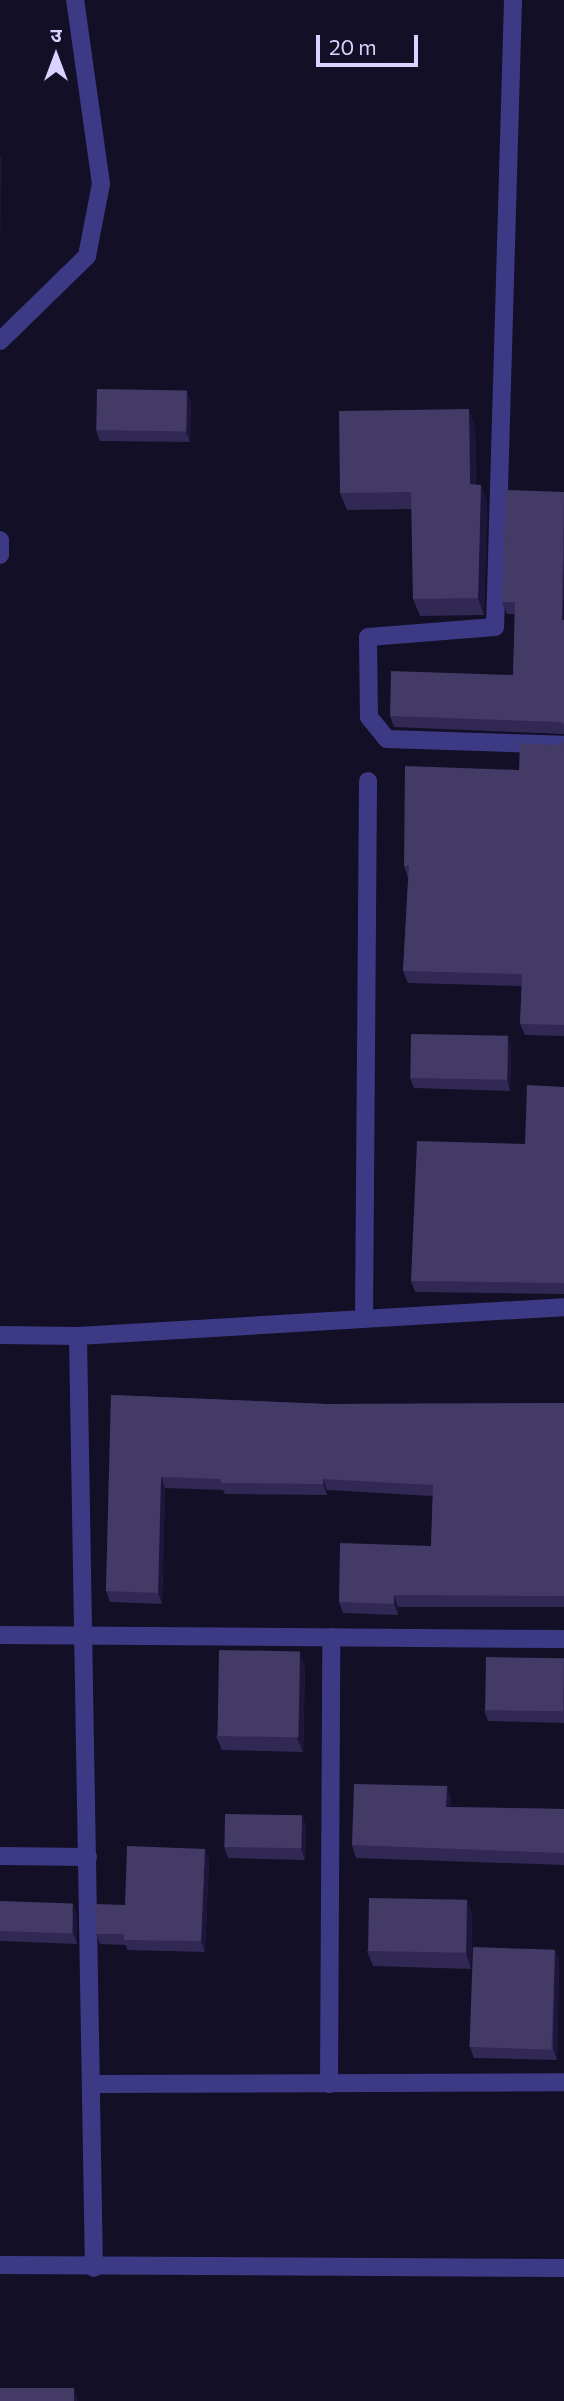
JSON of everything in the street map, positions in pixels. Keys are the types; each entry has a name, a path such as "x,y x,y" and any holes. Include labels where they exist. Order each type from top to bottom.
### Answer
{"street":[{"path":"0,341 87,256 101,184 75,0"},
{"path":"513,0 495,627 368,637 369,717 387,739 564,745"},
{"path":"0,540 0,555"},
{"path":"364,1318 368,781"},
{"path":"0,1335 78,1336 564,1307"},
{"path":"78,1336 94,2268"},
{"path":"0,1635 564,1639"},
{"path":"329,2084 331,1637"},
{"path":"0,1856 88,1857"},
{"path":"92,2084 564,2082"},
{"path":"0,2265 94,2268 564,2267"}],"building":[{"path":"97,389 187,391 186,432 96,430"},
{"path":"469,409 470,484 481,485 478,598 413,599 411,492 340,493 339,411"},
{"path":"506,490 564,492 564,724 390,716 391,671 513,675 515,602 502,602"},
{"path":"564,742 564,1025 520,1024 522,974 403,971 409,866 404,866 405,766 519,770 520,743 559,745"},
{"path":"411,1034 508,1036 507,1080 410,1078"},
{"path":"527,1085 564,1087 564,1283 411,1281 417,1141 525,1144"},
{"path":"111,1395 326,1404 564,1403 564,1596 394,1595 394,1604 339,1602 340,1543 431,1546 433,1485 323,1479 323,1484 221,1483 221,1479 161,1477 158,1593 106,1591"},
{"path":"219,1650 300,1651 298,1737 217,1736"},
{"path":"486,1657 564,1658 563,1711 485,1710"},
{"path":"354,1784 447,1786 446,1807 564,1809 564,1853 352,1845"},
{"path":"225,1814 302,1815 301,1848 224,1847"},
{"path":"127,1846 205,1849 201,1941 124,1940 124,1934 96,1934 95,1904 125,1905"},
{"path":"369,1898 467,1900 466,1953 368,1951"},
{"path":"0,1901 73,1904 72,1934 0,1931"},
{"path":"473,1947 555,1950 551,2050 470,2047"},
{"path":"0,2388 74,2388 74,2401 0,2401"}]}
